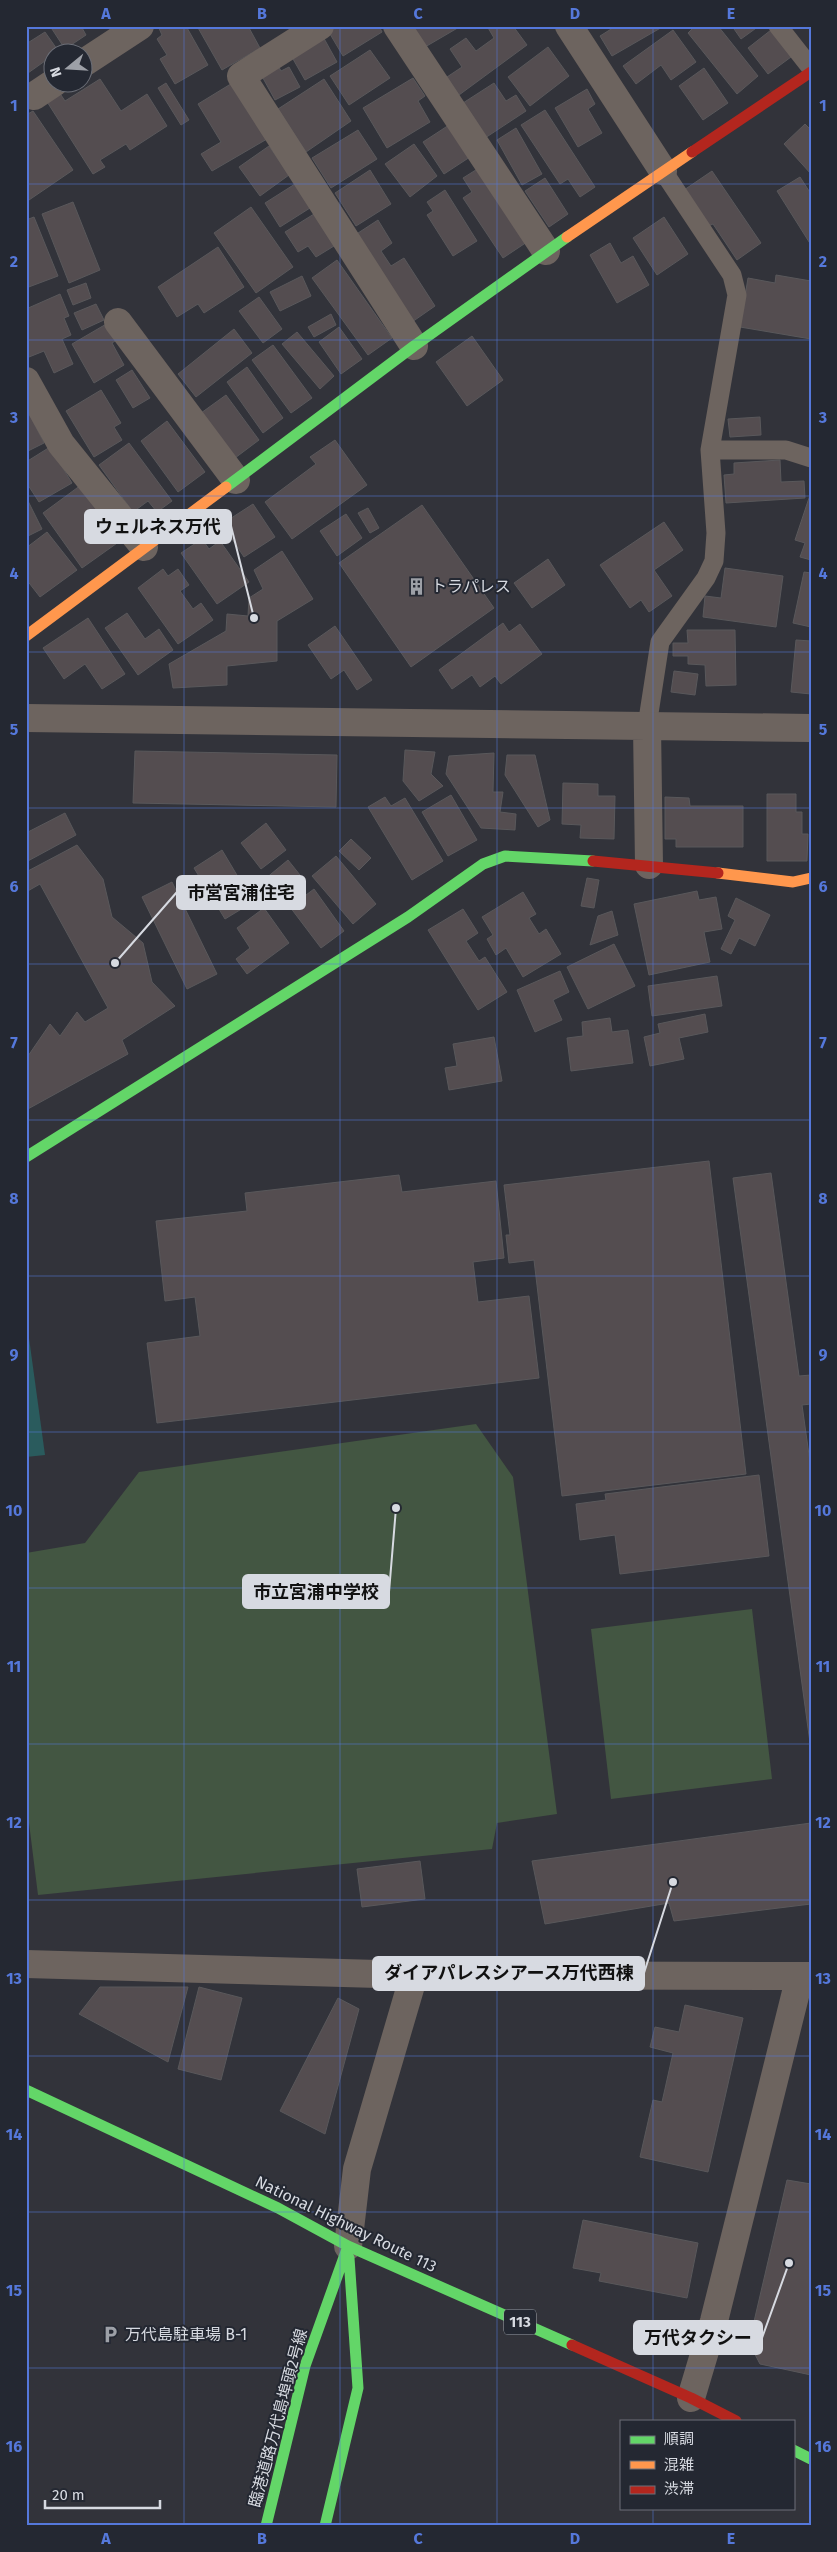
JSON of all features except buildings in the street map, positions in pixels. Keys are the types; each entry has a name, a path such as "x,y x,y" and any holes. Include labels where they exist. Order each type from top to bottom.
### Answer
{"main road":[{"path":"27,632 236,480 414,346 546,251 811,70"},
{"path":"26,1157 408,917 482,864 505,856 649,865 793,882 811,878"},
{"name":"National Highway Route 113","path":"26,2090 278,2208 348,2246 692,2398 734,2420"},
{"path":"325,2526 358,2388 348,2246"},
{"name":"臨港道路万代島埠頭2号線","path":"266,2526 305,2366 348,2246"},
{"path":"794,2450 811,2458"}],"street":[{"path":"92,57 140,26"},
{"path":"320,26 285,36 241,76 414,346"},
{"path":"397,26 546,251"},
{"path":"569,26 662,171"},
{"path":"118,322 236,480"},
{"path":"26,382 61,444 144,547"},
{"path":"26,718 811,728"},
{"path":"648,726 649,865"},
{"path":"26,1964 414,1975 805,1976 692,2398"},
{"path":"348,2246 357,2169 414,1975"}],"lane":[{"path":"778,26 811,70"},
{"path":"648,726 660,642 706,578 714,561 716,532 710,450 737,295 732,275 662,171"},
{"path":"710,450 786,450 811,458"}],"green space":[{"path":"476,1424 513,1477 557,1814 497,1823 492,1849 38,1895 26,1799 26,1553 85,1543 139,1472"},
{"path":"752,1609 772,1779 611,1799 591,1629"}],"water":[{"path":"26,1316 45,1455 26,1457"}],"traffic: fast":[{"path":"226,487 414,346 567,237"},
{"path":"26,1157 408,917 483,864 505,856 593,861"},
{"path":"26,2090 278,2208 348,2246 572,2345"},
{"path":"266,2526 305,2366 348,2246"},
{"path":"325,2526 358,2388 349,2258"},
{"path":"794,2450 811,2459"}],"traffic: slow":[{"path":"567,237 692,152"},
{"path":"26,636 226,487"},
{"path":"718,873 793,882 811,878"}],"traffic: jam":[{"path":"692,152 811,72"},
{"path":"593,861 718,873"},
{"path":"572,2345 691,2398 734,2420"}],"place":[{"name":"トラパレス","path":"417,586"},
{"name":"ウェルネス万代","path":"254,618"},
{"name":"市営宮浦住宅","path":"115,963"},
{"name":"市立宮浦中学校","path":"396,1508"},
{"name":"ダイアパレスシアース万代西棟","path":"673,1882"},
{"name":"万代タクシー","path":"789,2263"},
{"name":"万代島駐車場 B-1","path":"111,2334"}]}
